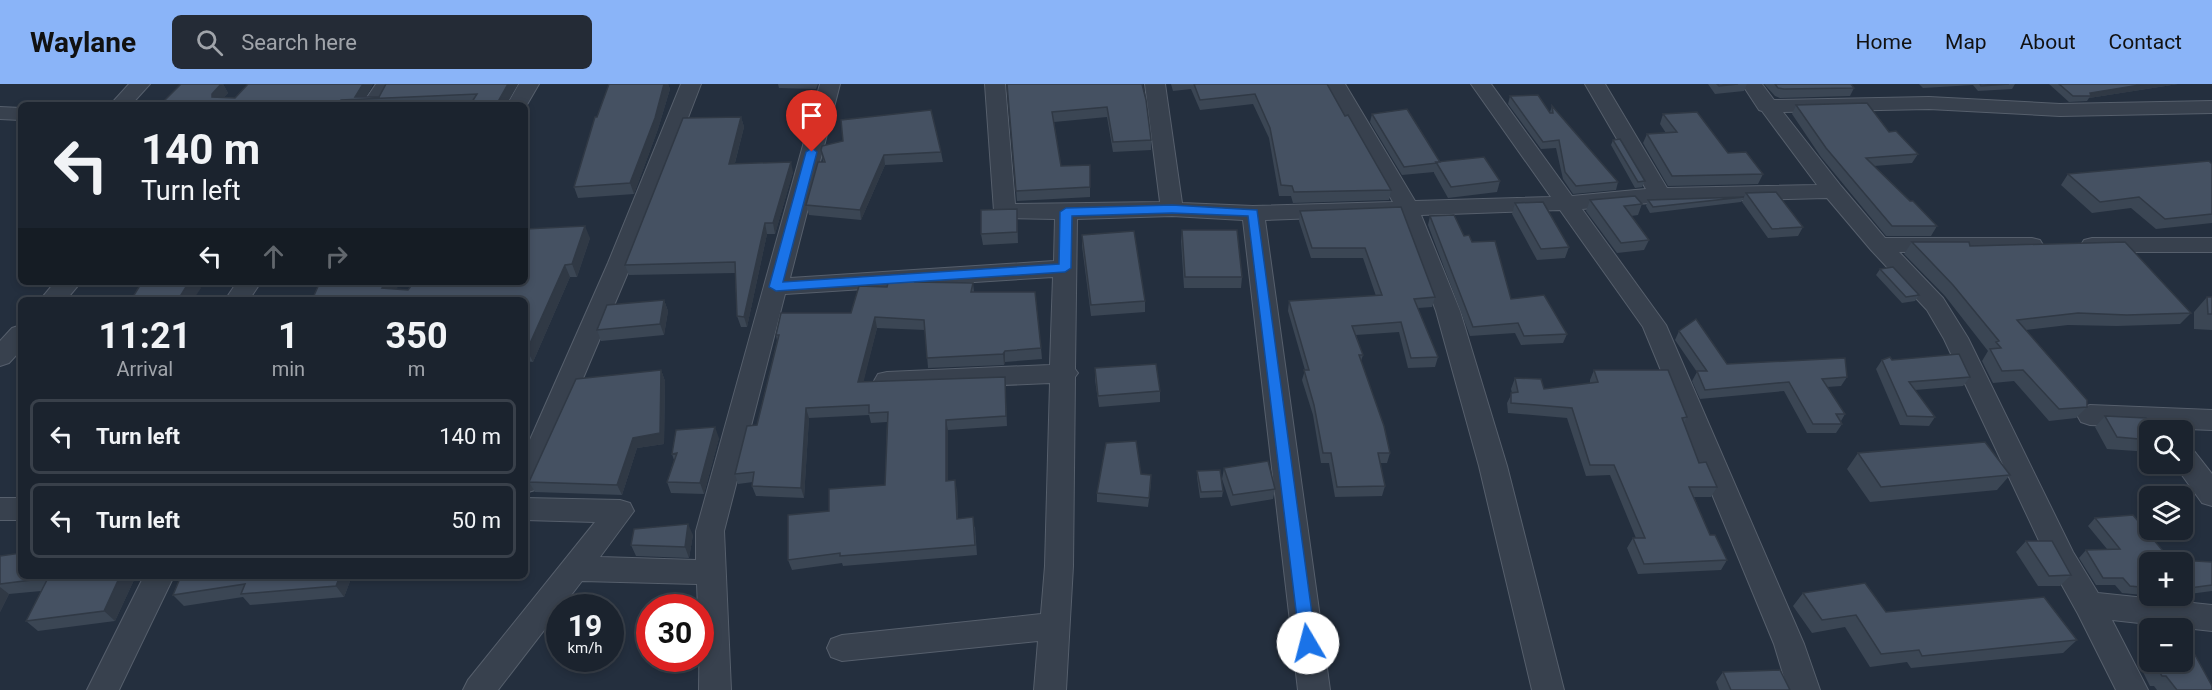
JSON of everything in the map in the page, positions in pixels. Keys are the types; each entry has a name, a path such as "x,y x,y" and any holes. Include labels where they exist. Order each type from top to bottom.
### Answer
{"street":[{"path":"123,102 140,84"},
{"path":"374,102 386,84"},
{"path":"519,102 529,84"},
{"path":"528,475 620,263 691,84"},
{"path":"715,690 710,531 830,84"},
{"path":"995,84 1005,212 1172,209 1253,213 1407,206 1566,203 1660,195 1833,191"},
{"path":"1155,84 1172,209"},
{"path":"1335,84 1407,206 1452,322 1493,466 1548,690"},
{"path":"1481,84 1654,325 1789,644 1804,690"},
{"path":"1595,84 1660,195"},
{"path":"1752,84 1766,106 1833,191 1879,245 1935,304 1956,338 2062,560 2089,605 2132,690"},
{"path":"1766,106 1929,103 2060,110 2212,107"},
{"path":"0,113 18,114"},
{"path":"1050,690 1059,566 1065,374 1066,212"},
{"path":"1253,213 1314,690"},
{"path":"1879,245 2212,245"},
{"path":"776,287 1065,268"},
{"path":"55,297 66,285"},
{"path":"0,357 18,337"},
{"path":"886,381 1065,374"},
{"path":"2090,415 2139,421"},
{"path":"2193,421 2212,420"},
{"path":"2193,469 2212,495"},
{"path":"0,509 18,509"},
{"path":"486,685 620,511 528,509"},
{"path":"574,569 711,572"},
{"path":"103,690 158,579"},
{"path":"2089,605 2212,618"},
{"path":"842,648 1055,626"}],"building":[{"path":"181,84 221,84 212,97 235,98 248,84 363,84 355,97 379,97 386,84 508,84 498,102 472,102 477,94 341,100 340,102 163,102"},
{"path":"609,84 664,84 655,118 630,183 574,187 595,117 597,117"},
{"path":"1007,84 1142,84 1151,140 1113,142 1107,107 1052,112 1061,166 1090,165 1090,187 1016,191"},
{"path":"1194,84 1327,84 1345,116 1348,115 1391,190 1294,192 1292,186 1281,185 1270,128 1255,94 1200,100"},
{"path":"1775,84 1851,84 1854,88 1784,89 1778,88"},
{"path":"1980,84 2009,84 1981,86"},
{"path":"2059,84 2146,84 2090,93 2091,96 2073,96"},
{"path":"1538,95 1550,113 1553,113 1552,106 1618,182 1576,186 1565,172 1559,140 1543,142 1510,96"},
{"path":"1867,103 1889,132 1896,131 1918,154 1866,158 1937,226 1892,226 1826,148 1796,105"},
{"path":"1407,109 1440,162 1404,167 1372,114"},
{"path":"931,110 941,152 884,155 860,210 806,205 818,162 825,162 822,146 843,141 841,120"},
{"path":"1697,112 1728,153 1746,152 1763,174 1672,176 1647,134 1677,132 1663,114"},
{"path":"741,117 729,164 791,162 773,223 765,223 744,317 737,316 735,262 625,265 683,118"},
{"path":"1620,139 1645,181 1638,182 1613,140"},
{"path":"1484,157 1500,181 1451,187 1436,162"},
{"path":"2209,161 2212,164 2212,214 2165,219 2139,197 2100,202 2068,174"},
{"path":"1776,192 1803,227 1772,229 1746,193"},
{"path":"1635,196 1642,204 1624,206 1649,240 1621,243 1590,200"},
{"path":"1744,197 1653,207 1648,200"},
{"path":"1543,202 1569,247 1541,249 1515,203"},
{"path":"1401,207 1435,297 1414,299 1438,357 1411,358 1401,322 1352,326 1363,355 1359,355 1384,426 1390,453 1378,453 1385,486 1337,487 1331,453 1323,453 1314,405 1304,370 1309,370 1289,301 1382,295 1365,248 1312,248 1300,211"},
{"path":"1017,209 1017,232 981,234 981,210"},
{"path":"1454,215 1464,236 1469,235 1472,242 1495,241 1511,299 1544,295 1567,334 1524,336 1518,323 1473,327 1430,216"},
{"path":"585,226 572,264 565,265 528,348 528,297 313,297 319,285 384,285 382,288 408,290 412,285 528,285 528,229"},
{"path":"1182,230 1237,230 1242,277 1185,277"},
{"path":"1134,231 1145,301 1091,305 1082,235"},
{"path":"1912,242 1969,242 1970,246 2125,242 2191,313 2127,315 2078,313 2017,320 2087,400 2087,407 2059,409 2023,370 2002,371 1990,349 2001,348 1996,342 1999,341 1953,285"},
{"path":"1893,267 1919,295 1906,297 1880,269"},
{"path":"917,277 915,282 973,283 971,292 1035,292 1041,348 1005,351 1003,354 927,358 924,320 875,317 858,382 1005,377 1006,416 946,420 946,481 955,480 957,519 973,517 975,545 840,556 840,553 788,560 788,515 829,511 829,489 885,485 888,412 869,413 869,405 806,408 801,488 752,486 754,472 735,474 747,426 757,425 779,335 776,335 781,313 851,313 859,286 887,287 889,279"},
{"path":"140,285 187,285 180,297 133,297"},
{"path":"2207,297 2212,297 2212,314 2208,314"},
{"path":"664,300 660,324 597,330 607,305"},
{"path":"1696,319 1727,364 1845,358 1847,377 1822,379 1845,414 1836,414 1842,424 1813,424 1789,382 1705,390 1697,371 1707,371 1679,331"},
{"path":"1959,354 1970,377 1909,382 1935,417 1907,416 1882,360 1890,357 1892,360"},
{"path":"1156,364 1160,391 1098,396 1095,368"},
{"path":"661,370 660,433 633,438 617,485 529,482 576,379"},
{"path":"1594,370 1668,370 1687,417 1682,418 1699,463 1706,462 1717,487 1689,487 1710,535 1715,535 1727,560 1644,564 1633,538 1645,538 1614,465 1590,465 1572,408 1511,403 1511,393 1518,392 1515,378 1541,379 1544,389 1598,382"},
{"path":"2105,416 2146,418 2147,420 2139,420 2139,439 2117,437"},
{"path":"715,427 700,483 667,482 677,453 672,454 676,430"},
{"path":"1136,441 1141,474 1151,475 1149,498 1097,493 1106,443"},
{"path":"1985,442 2010,475 1881,487 1858,453"},
{"path":"1268,461 1275,489 1233,495 1224,468"},
{"path":"1220,470 1223,491 1201,492 1197,471"},
{"path":"2133,515 2139,522 2139,540 2154,540 2163,551 2173,552 2139,552 2139,587 2130,586 2123,578 2103,578 2086,550 2120,549 2095,518"},
{"path":"688,524 685,547 631,545 634,529"},
{"path":"2026,541 2052,541 2071,575 2049,576"},
{"path":"18,553 18,579 40,579 0,584 0,556"},
{"path":"2193,561 2212,562 2212,585 2193,588"},
{"path":"47,579 119,579 104,611 26,621"},
{"path":"180,579 339,579 336,586 241,594 245,584 173,595"},
{"path":"1865,583 1886,612 2044,597 2077,640 1922,656 1919,650 1881,654 1856,615 1822,620 1803,593"},
{"path":"2193,655 2195,655 2212,690 2177,690 2166,676 2162,676 2160,672 2193,672"},
{"path":"1780,670 1790,690 1731,690 1723,672"}],"route":[{"path":"812,152 776,287 1065,268 1066,212 1172,209 1253,213 1308,643"}]}
